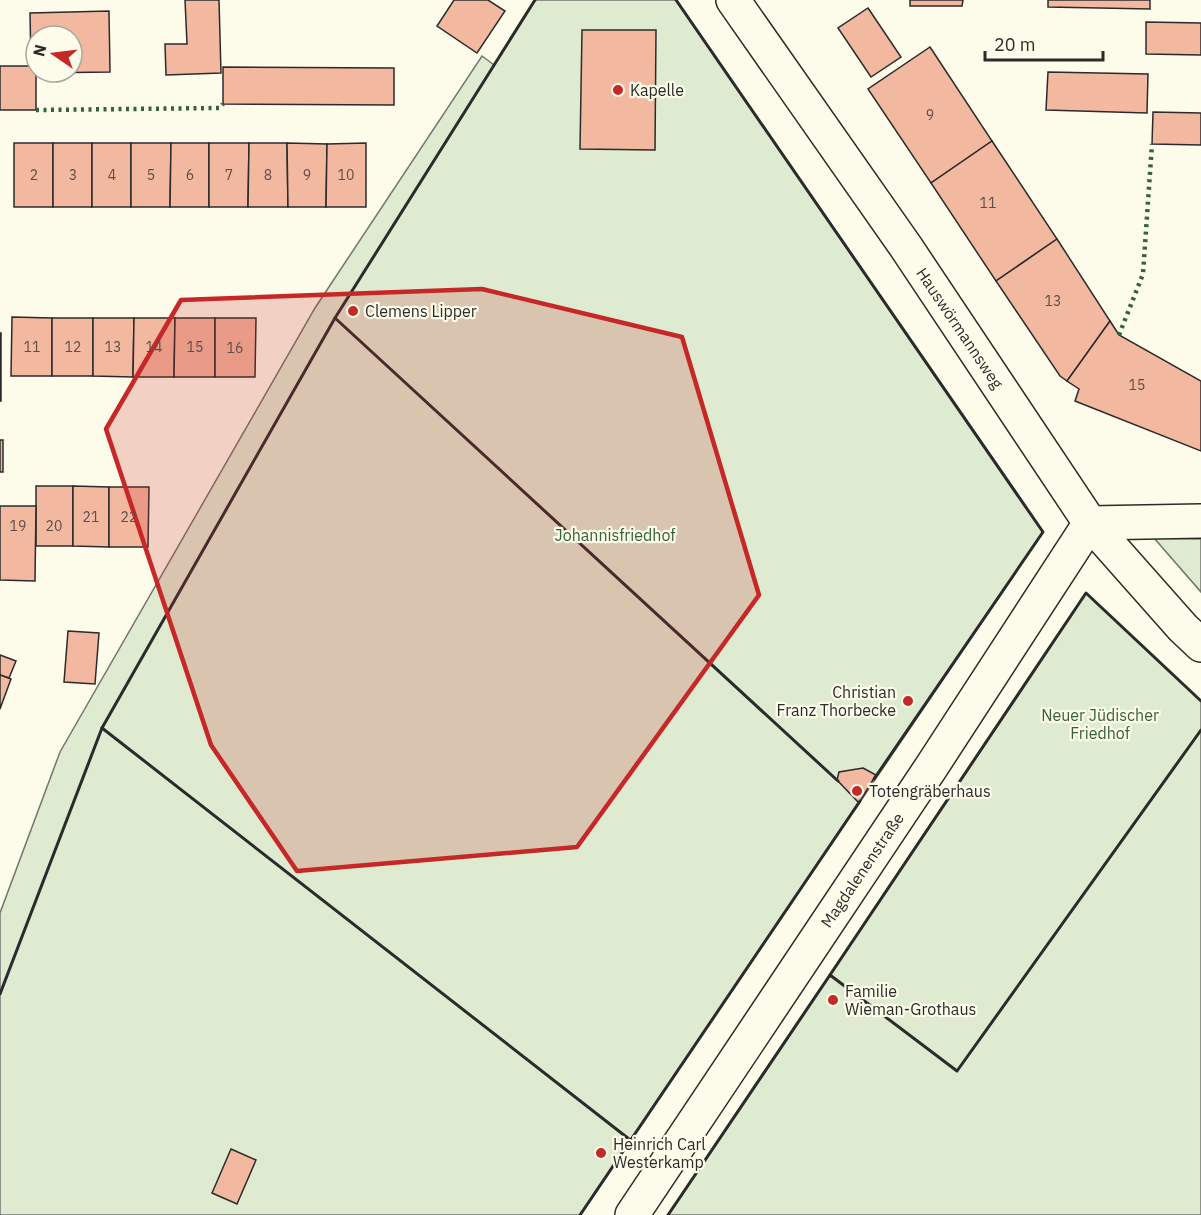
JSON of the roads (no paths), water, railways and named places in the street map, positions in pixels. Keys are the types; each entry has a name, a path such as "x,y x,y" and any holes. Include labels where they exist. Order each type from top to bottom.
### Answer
{"street":[{"name":"Hauswörmannsweg","path":"733,0 906,247 1090,523 1183,628 1201,645"},
{"path":"1090,523 1201,520"},
{"name":"Magdalenenstraße","path":"632,1215 932,766 1090,523"}],"place":[{"name":"Kapelle","path":"618,90"},
{"name":"Clemens Lipper","path":"353,311"},
{"name":"Christian Franz Thorbecke","path":"908,701"},
{"name":"Totengräberhaus","path":"857,791"},
{"name":"Familie Wieman-Grothaus","path":"833,1000"},
{"name":"Heinrich Carl Westerkamp","path":"601,1153"}],"park label":[{"name":"Johannisfriedhof","path":"615,535"},
{"name":"Neuer Jüdischer Friedhof","path":"1100,724"}]}
